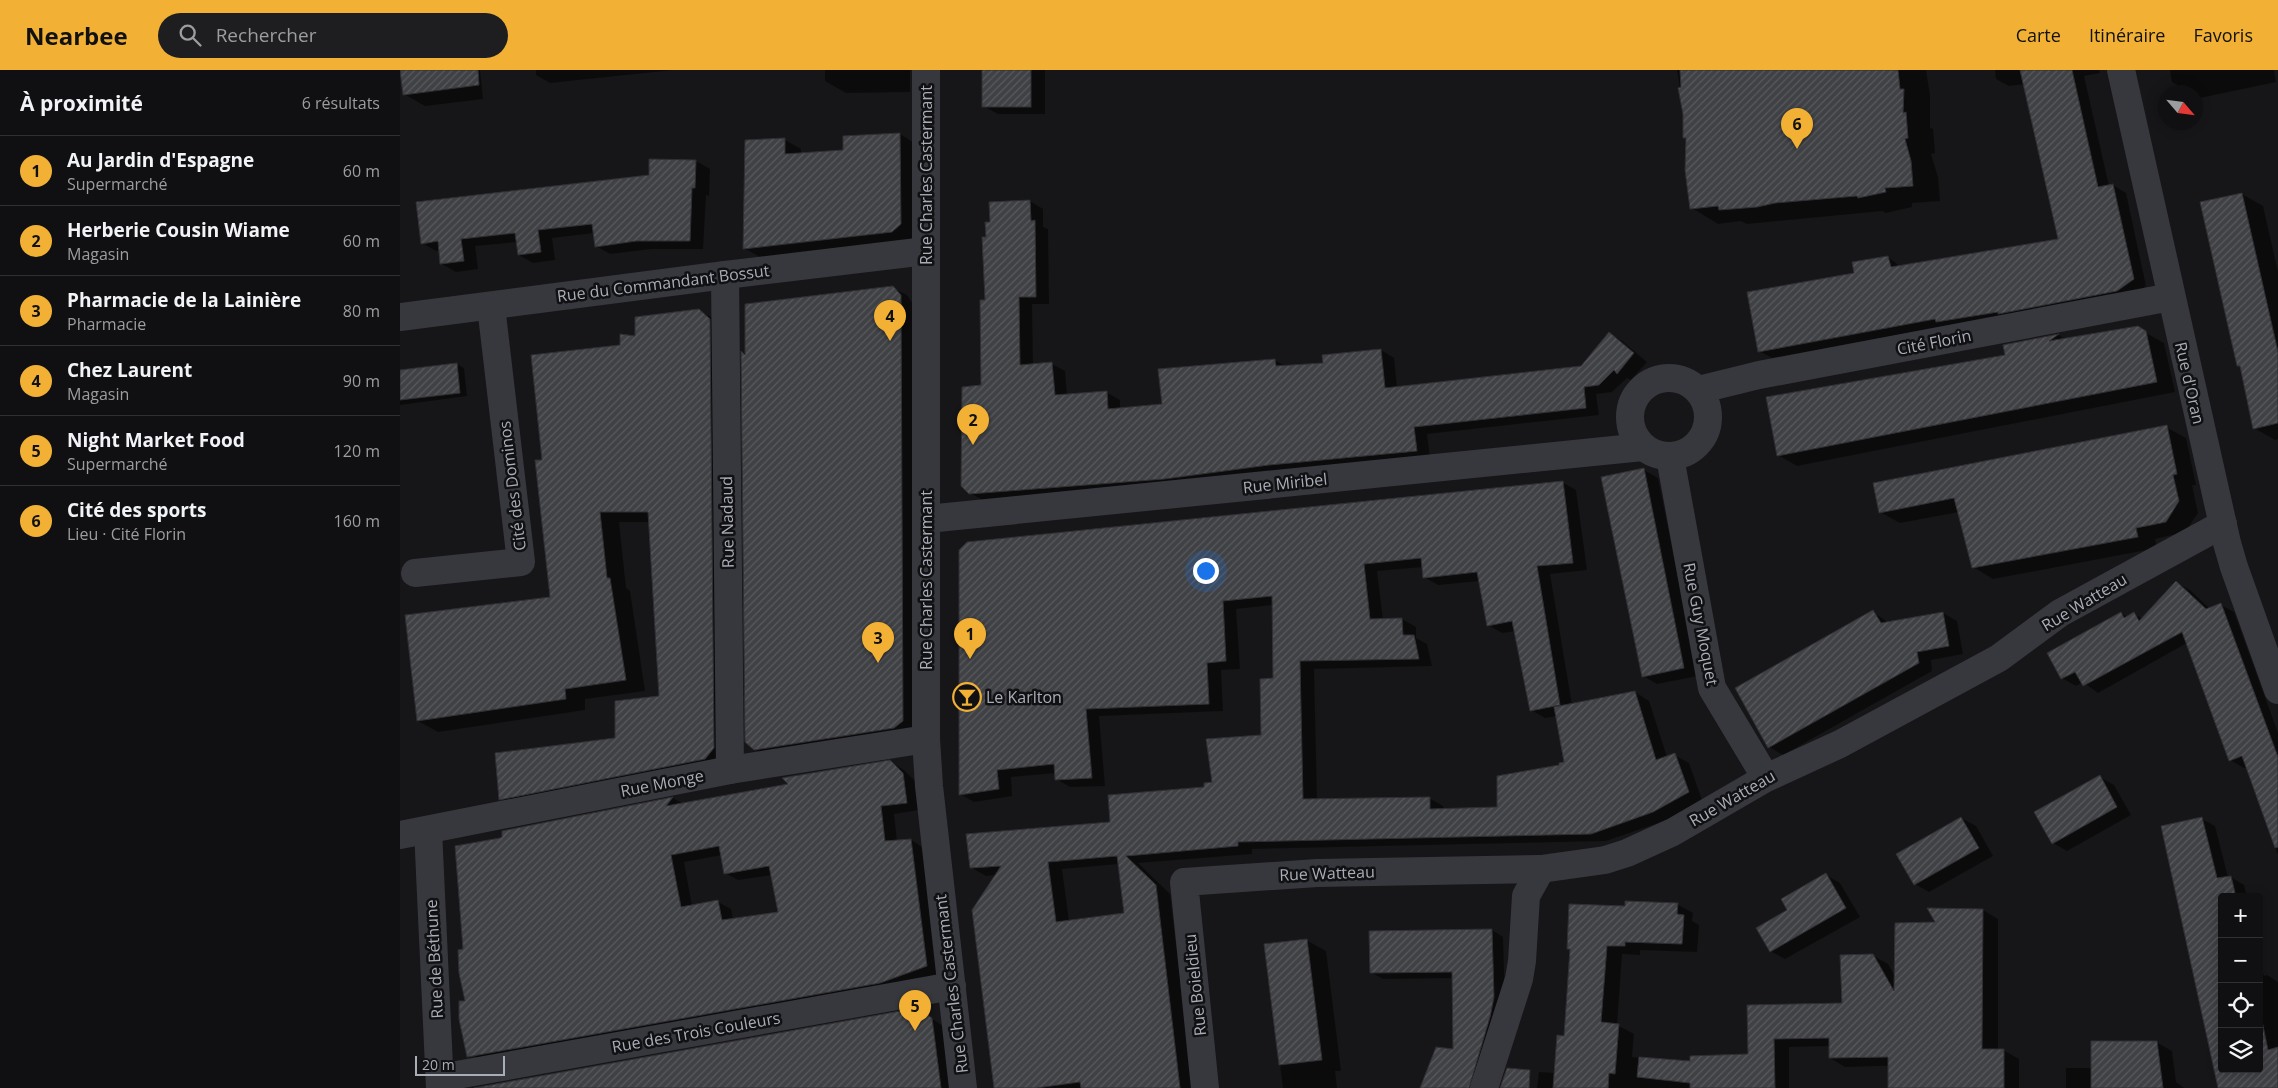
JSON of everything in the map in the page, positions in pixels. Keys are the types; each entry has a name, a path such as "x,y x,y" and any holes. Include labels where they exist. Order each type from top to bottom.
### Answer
{"street":[{"name":"Rue Charles Castermant","path":"926,70 926,739 929,786 963,1088"},
{"name":"Rue d'Oran","path":"2121,70 2222,524 2234,567 2278,690"},
{"name":"Rue du Commandant Bossut","path":"400,316 926,251"},
{"name":"Rue Nadaud","path":"725,275 730,770"},
{"name":"Cité Florin","path":"1698,390 1759,375 2171,297"},
{"name":"Cité des Dominos","path":"415,573 521,562 491,306"},
{"path":"1643,447 1633,432 1630,415 1632,406 1641,390 1656,380 1674,378 1691,384 1704,398 1709,416 1704,436 1691,450 1670,457"},
{"name":"Rue Miribel","path":"927,519 1643,447 1651,453 1670,457"},
{"name":"Rue Guy Moquet","path":"1670,457 1712,688 1766,778"},
{"name":"Rue Watteau","path":"1184,882 1326,872 1541,869 1605,860 1627,854 1673,832 1766,778 1840,744 1999,658 2060,613 2222,524"},
{"name":"Rue Monge","path":"400,835 730,770 926,739"},
{"name":"Rue de Béthune","path":"428,830 440,1083"},
{"path":"1484,1088 1519,979 1526,896 1541,869"},
{"name":"Rue Boieldieu","path":"1184,882 1206,1088"},
{"name":"Rue des Trois Couleurs","path":"440,1083 952,986"}],"building":[{"path":"400,70 478,70 479,85 403,95"},
{"path":"982,70 1031,70 1031,107 982,107"},
{"path":"1680,70 1898,70 1900,89 1904,89 1903,113 1906,112 1908,138 1905,139 1911,161 1913,186 1885,188 1886,192 1858,198 1857,196 1775,203 1757,207 1719,210 1718,206 1690,209 1685,170 1686,138 1683,138 1683,114 1678,88 1681,87"},
{"path":"2020,70 2072,70 2098,187 2113,184 2134,279 2117,291 1998,314 1998,312 1936,322 1935,319 1758,352 1747,292 1854,273 1852,262 1888,256 1891,267 2058,239"},
{"path":"900,133 901,224 892,232 743,249 745,140 785,138 785,154 843,150 843,136"},
{"path":"649,159 696,160 695,188 692,188 690,241 636,241 595,247 592,224 538,230 541,252 518,255 515,233 461,239 464,261 440,264 438,241 421,244 416,202 649,175"},
{"path":"2242,193 2278,352 2278,423 2253,429 2240,366 2237,366 2200,202"},
{"path":"1030,200 1031,221 1035,220 1036,297 1019,297 1020,365 1052,362 1055,395 1107,391 1108,409 1162,404 1158,369 1275,359 1276,366 1323,363 1322,355 1381,349 1385,388 1581,366 1609,332 1634,353 1617,374 1614,370 1599,385 1584,387 1586,408 1414,427 1417,451 1269,465 1164,479 969,494 961,486 962,387 981,385 980,300 985,300 982,237 986,237 985,222 990,222 989,202"},
{"path":"893,286 901,295 903,721 894,728 754,750 745,742 741,351 745,355 745,304"},
{"path":"699,309 710,319 714,748 705,759 499,800 495,753 615,738 615,701 659,696 648,512 600,512 607,578 610,578 626,680 565,689 566,699 417,721 405,615 550,597 535,460 542,460 531,355 620,345 620,334 635,336 635,317"},
{"path":"2138,326 2146,331 2157,382 1777,456 1766,397 2005,355 2003,345 2059,334 2049,341"},
{"path":"457,363 460,393 400,400 400,370"},
{"path":"2167,425 2177,474 2173,475 2179,501 2166,522 2136,528 2138,537 1972,568 1954,498 1879,513 1873,483"},
{"path":"1644,468 1684,668 1642,677 1601,477"},
{"path":"1563,481 1573,563 1537,566 1560,705 1530,711 1512,621 1487,626 1477,572 1423,578 1421,558 1364,564 1370,619 1402,618 1403,635 1414,635 1419,659 1300,661 1303,799 1430,797 1430,809 1497,807 1497,776 1559,765 1559,763 1564,762 1554,707 1635,691 1656,760 1675,753 1689,792 1653,812 1591,834 1238,842 1238,846 1126,856 1156,885 1180,1088 1081,1088 1080,1082 1036,1088 994,1088 972,910 1001,866 970,868 966,834 1110,822 1108,795 1204,787 1204,783 1212,782 1206,739 1261,735 1260,679 1273,678 1272,596 1223,601 1226,661 1207,663 1209,704 1086,709 1092,778 1055,780 1054,764 997,770 999,789 959,795 959,550 967,542","holes":["1117,856 1124,913 1056,922 1048,862"]},
{"path":"2176,581 2206,609 2221,603 2278,757 2278,847 2275,848 2242,756 2229,761 2182,632 2083,686 2075,672 2061,679 2047,653 2121,612 2124,618 2134,612 2139,621"},
{"path":"1873,610 1881,623 1943,612 1949,646 1917,652 1919,663 1768,748 1735,688"},
{"path":"890,760 903,773 907,803 881,806 885,841 911,839 927,966 880,983 467,1057 459,1019 459,1001 465,1001 459,973 458,950 463,949 455,846 500,838 502,837 502,831 673,797 666,806 788,784 782,778","holes":["719,846 724,874 769,866 778,912 722,920 718,900 681,907 671,855"]},
{"path":"2100,775 2117,807 2052,844 2034,812"},
{"path":"1961,817 1979,848 1914,885 1896,854"},
{"path":"2202,817 2217,878 2231,876 2235,893 2218,893 2218,1073 2263,1073 2263,1026 2268,1050 2278,1047 2278,1088 2218,1088 2161,826"},
{"path":"1826,873 1846,908 1770,952 1756,928 1787,910 1781,899"},
{"path":"1625,901 1678,903 1677,914 1684,915 1682,944 1625,942 1625,946 1607,946 1601,1022 1619,1024 1615,1074 1609,1073 1608,1088 1553,1088 1557,1035 1564,1036 1570,949 1567,949 1569,904 1625,906"},
{"path":"1927,908 1983,909 1982,1049 2004,1049 2004,1088 1888,1088 1888,1057 1829,1058 1829,1038 1774,1039 1775,1088 1690,1088 1690,1083 1637,1077 1639,1057 1690,1061 1690,1056 1748,1054 1747,1005 1842,1003 1840,955 1873,954 1894,991 1895,923 1935,922"},
{"path":"1492,929 1494,997 1469,1088 1420,1088 1436,1047 1453,1049 1452,972 1370,973 1369,931"},
{"path":"1307,939 1322,1060 1279,1065 1264,944"},
{"path":"917,1008 932,1018 941,1088 474,1088"},
{"path":"2091,1041 2157,1041 2163,1088 2091,1088"},
{"path":"1507,1068 1530,1070 1529,1088 1500,1088"}],"place":[{"name":"Cité des sports","path":"1797,149"},
{"name":"Chez Laurent","path":"890,341"},
{"name":"Herberie Cousin Wiame","path":"973,445"},
{"name":"Au Jardin d'Espagne","path":"970,659"},
{"name":"Pharmacie de la Lainière","path":"878,663"},
{"name":"Le Karlton","path":"967,697"},
{"name":"Night Market Food","path":"915,1031"}]}
